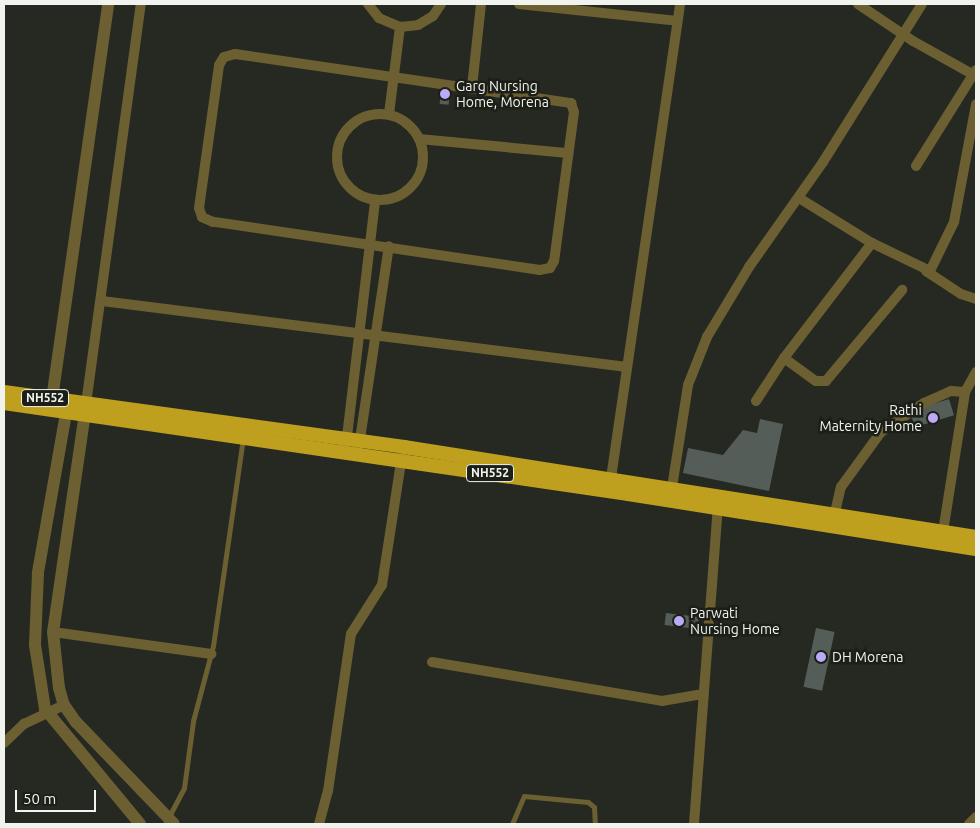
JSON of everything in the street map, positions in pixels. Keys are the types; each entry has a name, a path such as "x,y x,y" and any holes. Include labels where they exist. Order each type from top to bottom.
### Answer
{"highway":[{"name":"NH552","path":"4,392 52,399 67,407"},
{"name":"NH552","path":"4,404 67,407 243,438 352,448"},
{"name":"NH552","path":"85,410 402,454 671,495 942,538 976,549"},
{"name":"NH552","path":"942,538 976,537"}],"street":[{"path":"52,399 108,4"},
{"path":"141,4 130,71 102,301 53,632 64,706 169,823"},
{"path":"368,4 379,18 400,27 418,25"},
{"path":"398,42 418,25 433,16 441,4"},
{"path":"472,87 481,4"},
{"path":"519,4 677,21"},
{"path":"610,486 680,4"},
{"path":"858,4 903,33 975,73 916,166"},
{"path":"671,495 688,384 707,337 749,267 799,198 922,4"},
{"path":"389,114 396,77 400,27"},
{"path":"235,54 396,77 571,103 574,112 554,261 550,268 540,270 369,243 213,222 202,216 198,208 219,65 224,57 235,54"},
{"path":"926,271 934,268 954,222 976,104"},
{"path":"389,114 406,122 419,139 424,155 420,173 410,189 393,198 374,200 353,191 339,172 337,149 347,128 366,115 389,114"},
{"path":"419,139 568,153"},
{"path":"799,198 872,242 926,271 961,294 976,299"},
{"path":"352,448 360,333 374,200"},
{"path":"756,401 784,358 872,242"},
{"path":"352,448 376,335 389,246"},
{"path":"784,358 816,381 826,381 902,290"},
{"path":"102,301 627,367"},
{"path":"942,538 965,392 976,372"},
{"path":"833,522 841,487 881,432 924,403 951,391 965,392"},
{"path":"67,407 38,573 35,645 48,713 140,824"},
{"path":"319,824 328,791 351,634 382,585 402,454"},
{"path":"694,824 718,503"},
{"path":"53,632 211,654"},
{"path":"432,662 662,701 703,694"},
{"path":"4,743 24,724 64,706"},
{"path":"969,824 976,817"}],"lane":[{"path":"169,823 184,788 194,721 211,654 243,438"},
{"path":"512,824 524,796 588,802 594,807 595,824"}],"building":[{"path":"441,91 450,92 449,105 440,104"},
{"path":"949,399 954,415 915,427 910,411"},
{"path":"760,419 783,424 769,491 683,473 688,448 723,455 743,430 757,433"},
{"path":"666,613 699,617 697,629 665,625"},
{"path":"816,628 835,632 822,691 804,687"}],"place":[{"name":"Garg Nursing Home, Morena","path":"445,94"},
{"name":"Rathi Maternity Home","path":"933,418"},
{"name":"Parwati Nursing Home","path":"679,621"},
{"name":"DH Morena","path":"821,657"}]}
